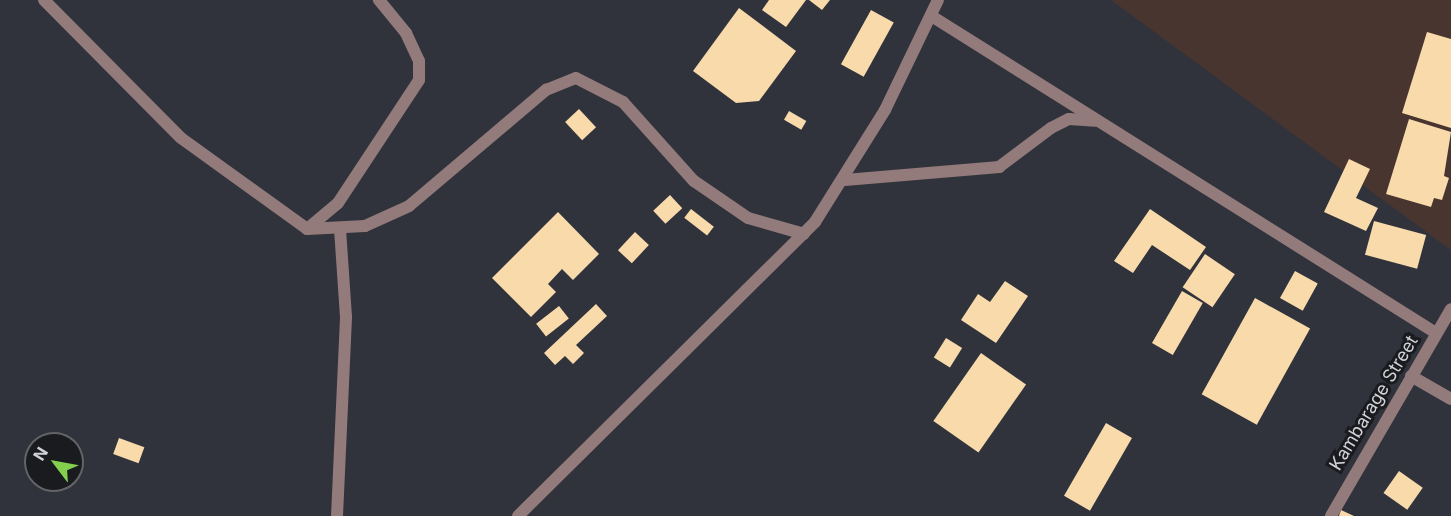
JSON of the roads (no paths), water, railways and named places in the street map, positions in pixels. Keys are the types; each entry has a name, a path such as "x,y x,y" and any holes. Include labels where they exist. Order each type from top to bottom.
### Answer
{"street":[{"path":"44,0 180,138 307,229 340,230 365,226 410,206 546,90 576,78 623,102 694,181 748,218 804,234"},
{"path":"307,229 339,203 419,80 419,61 406,33 379,0"},
{"path":"518,516 804,234 845,180 933,17 938,0"},
{"path":"933,17 1436,333"},
{"path":"845,180 999,167 1069,119 1096,121"},
{"path":"337,516 346,317 340,230"},
{"name":"Kambarage Street","path":"1331,516 1451,309"},
{"path":"1411,376 1451,399"}]}
